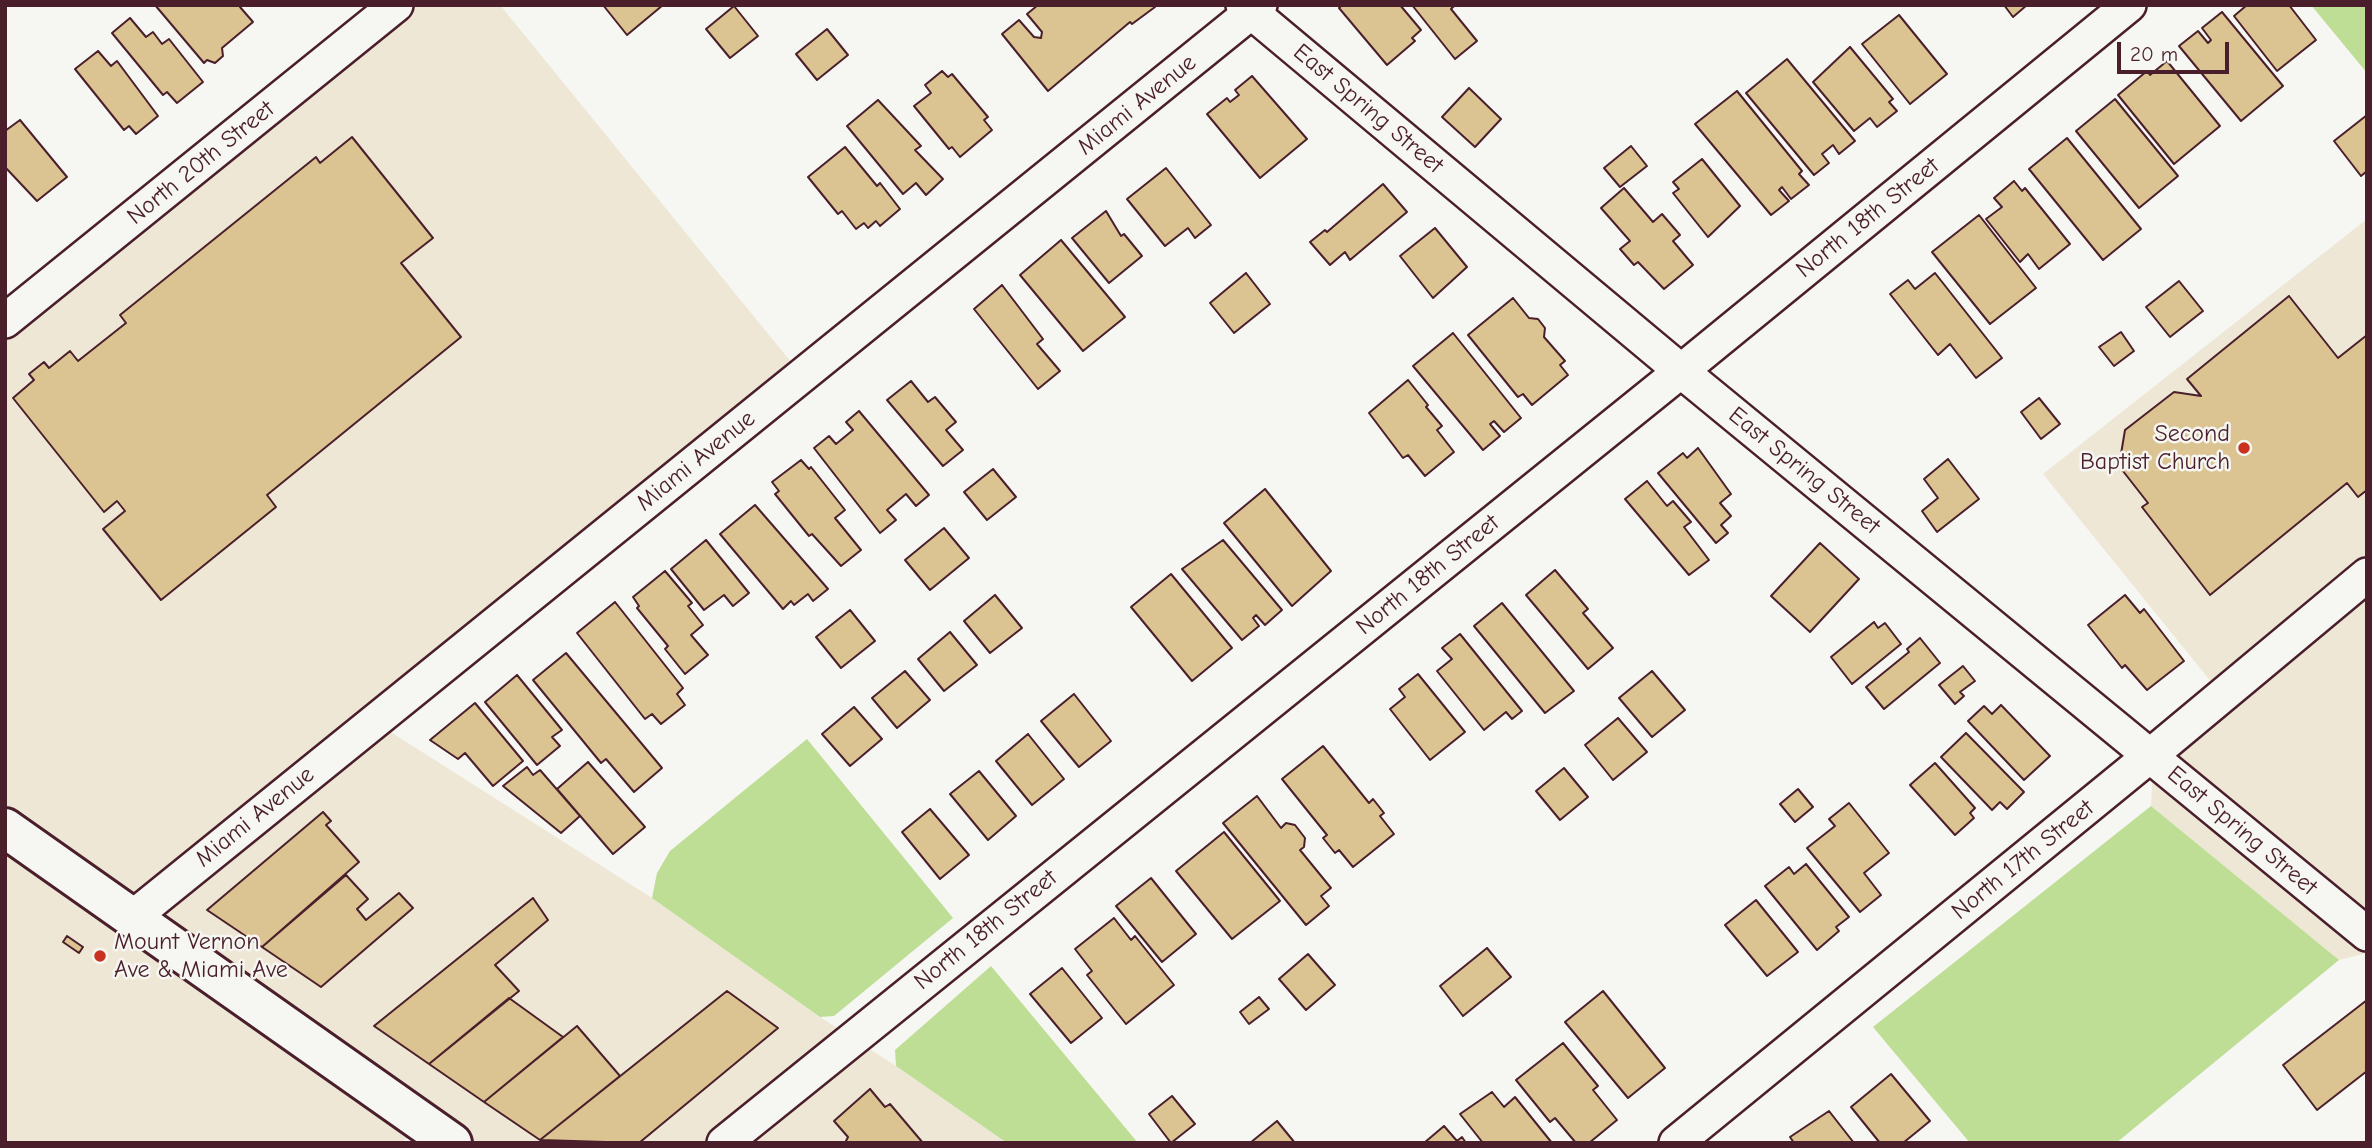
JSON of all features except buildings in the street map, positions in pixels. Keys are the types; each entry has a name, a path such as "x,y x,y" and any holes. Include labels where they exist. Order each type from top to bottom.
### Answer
{"street":[{"name":"North 20th Street","path":"5,320 396,5"},
{"name":"North 18th Street","path":"724,1143 1681,371 2129,5"},
{"name":"East Spring Street","path":"1252,8 1681,371 2367,934"},
{"name":"Miami Avenue","path":"132,917 1252,8"},
{"name":"North 17th Street","path":"1676,1143 2367,575"},
{"path":"5,828 452,1143"}],"shaded area":[{"path":"388,5 500,5 800,373 367,717 652,898 820,1017 1007,1143 443,1143 421,1127 401,1143 5,1143 5,320"},
{"path":"2367,219 2367,953 2339,960 2151,806 2154,749 2221,694 2043,474"}],"green space":[{"path":"2311,5 2367,5 2367,73"},
{"path":"807,739 953,918 834,1016 820,1017 652,898 657,873 670,851"},
{"path":"2151,806 2339,960 2116,1143 1970,1143 1873,1027"},
{"path":"991,966 1138,1143 1007,1143 896,1066 895,1050"}],"place":[{"name":"Second Baptist Church","path":"2244,448"},
{"name":"Mount Vernon Ave & Miami Ave","path":"100,956"}]}
